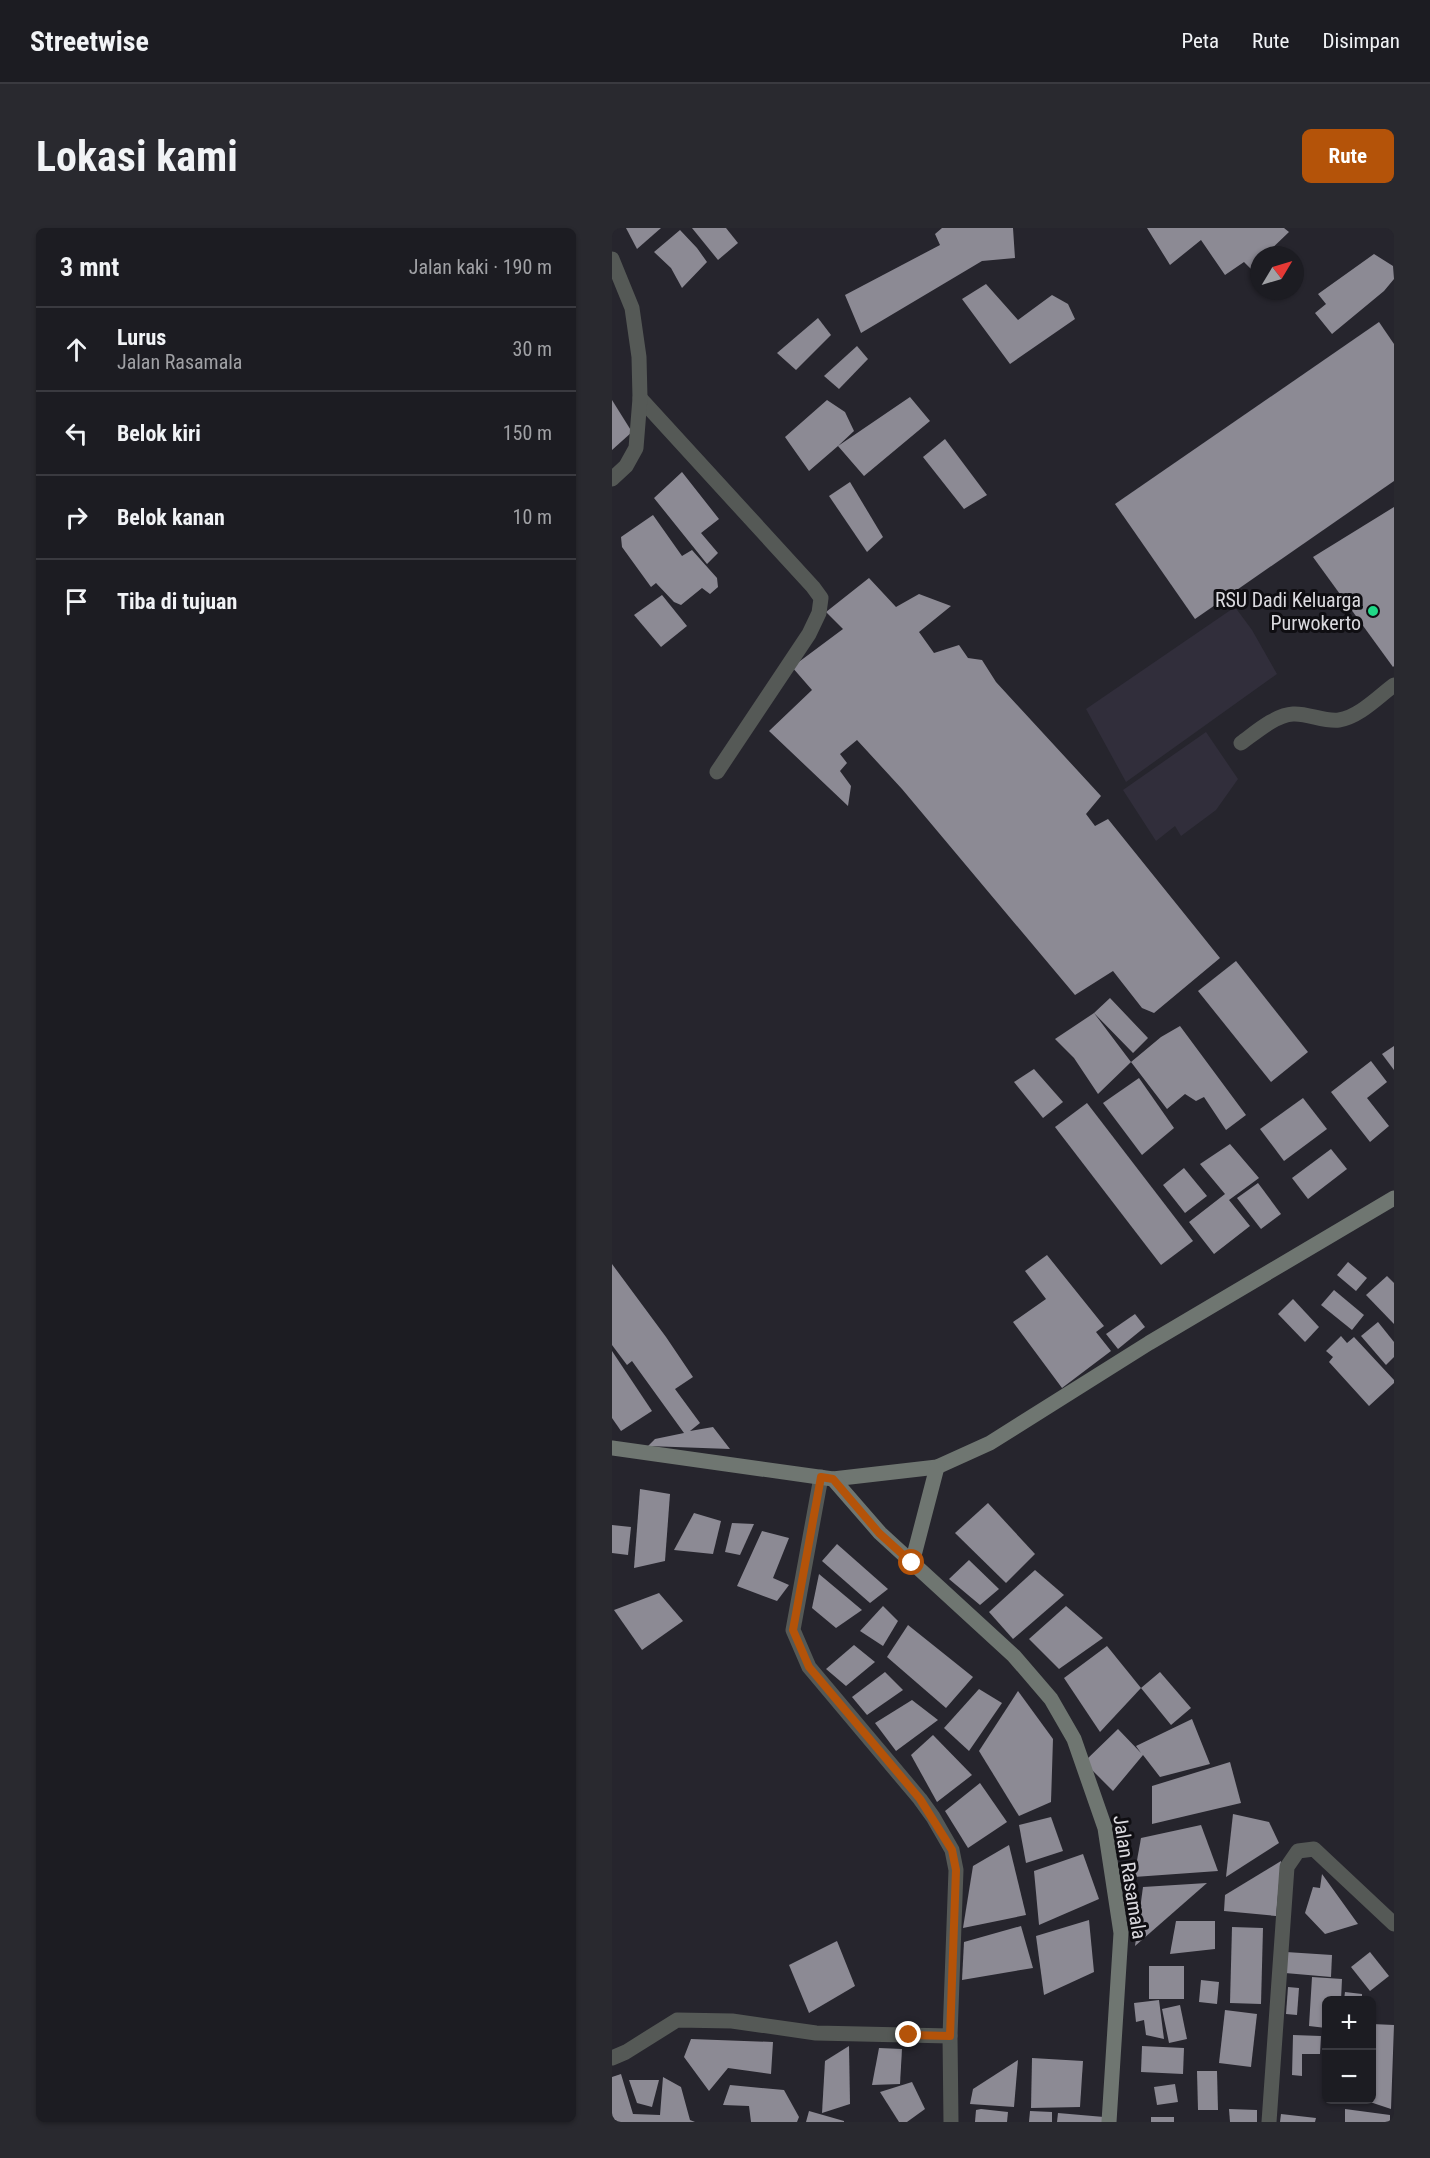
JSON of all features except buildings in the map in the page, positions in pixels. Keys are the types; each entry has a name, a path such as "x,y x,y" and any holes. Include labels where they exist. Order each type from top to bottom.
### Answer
{"street":[{"path":"612,259 632,308 639,357 640,398 636,447 626,466 612,479"},
{"path":"640,398 821,598 821,606 809,634 717,772"},
{"path":"1241,743 1268,723 1293,714 1340,720 1354,715 1394,686"},
{"path":"612,1448 827,1478 937,1467 990,1443 1149,1343 1394,1198"},
{"path":"912,1563 937,1467"},
{"path":"827,1478 793,1630 809,1667 920,1799 952,1850 956,1870 950,2036 951,2122"},
{"name":"Jalan Rasamala","path":"827,1478 879,1533 1014,1656 1051,1699 1074,1739 1105,1828 1121,1933 1110,2122"},
{"path":"1269,2122 1287,1867 1298,1851 1314,1849 1394,1924"},
{"path":"612,2058 626,2052 677,2020 732,2021 816,2033 950,2036"}],"shaded area":[{"path":"1235,607 1252,630 1277,674 1126,782 1086,709"},
{"path":"1206,732 1238,779 1216,810 1181,836 1175,826 1156,841 1123,790"}],"place":[{"name":"RSU Dadi Keluarga Purwokerto","path":"1373,611"}],"route":[{"path":"909,2035 950,2036 956,1870 952,1850 933,1817 809,1667 798,1645 793,1630 821,1477 833,1479 879,1533 912,1563"}]}
